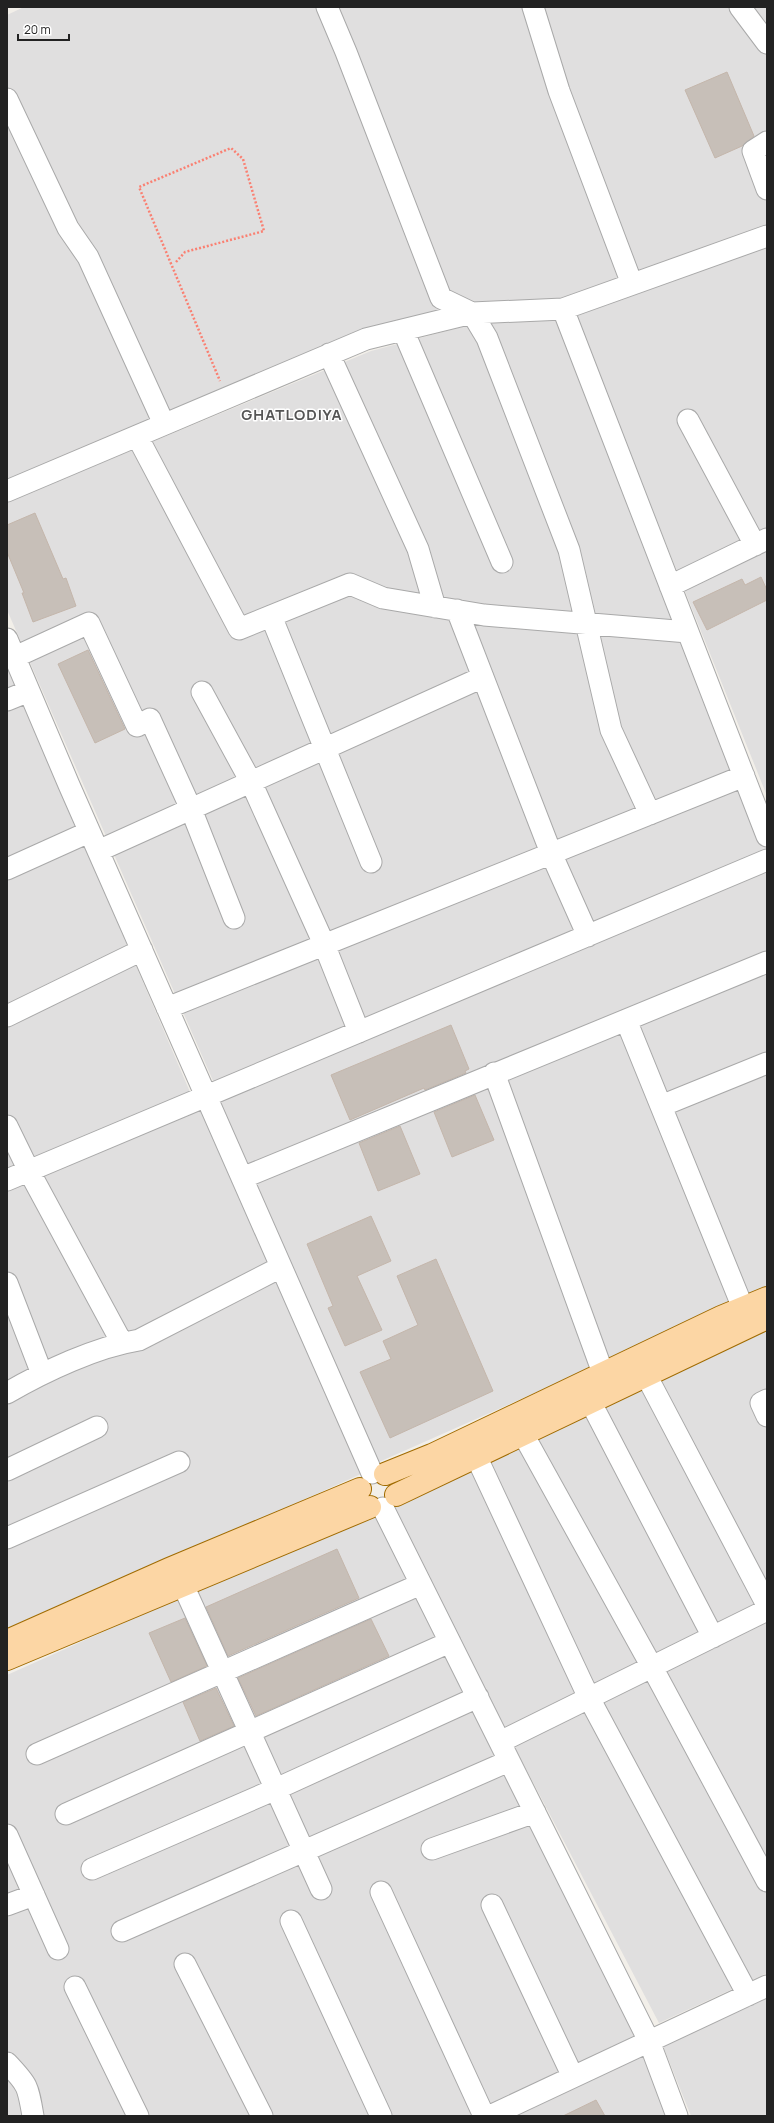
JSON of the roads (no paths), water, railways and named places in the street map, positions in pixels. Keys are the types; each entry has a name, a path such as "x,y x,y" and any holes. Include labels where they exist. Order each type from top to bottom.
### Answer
{"main road":[{"path":"7,1659 183,1585 378,1491 432,1455 603,1373 767,1298"},
{"path":"7,1641 169,1569 476,1456 767,1318"}],"street":[{"path":"327,7 346,52 441,298 472,313 487,338 569,550 612,730 650,814"},
{"path":"533,7 559,91 632,284"},
{"path":"740,7 767,43"},
{"path":"7,99 68,228 88,257 164,424"},
{"path":"767,142 753,151 767,189"},
{"path":"7,491 366,339 472,313 563,309 767,236"},
{"path":"563,309 744,776 760,797 767,836"},
{"path":"403,330 502,562"},
{"path":"329,354 418,549 435,606"},
{"path":"670,586 761,542 688,420"},
{"path":"137,436 239,629 350,584 383,598 484,615 688,632"},
{"path":"457,610 551,853 588,936"},
{"path":"272,616 324,749 371,862"},
{"path":"234,918 191,809 150,719 137,726 89,623 11,648 98,851 378,1491 421,1584 649,2041 677,2116"},
{"path":"98,851 483,677"},
{"path":"7,700 29,691"},
{"path":"202,692 251,782 324,944 359,1032"},
{"path":"167,1008 744,776"},
{"path":"7,869 90,832"},
{"path":"7,1180 767,860"},
{"path":"7,1016 142,950"},
{"path":"242,1178 767,962"},
{"path":"626,1020 743,1308"},
{"path":"661,1106 767,1063"},
{"path":"494,1074 603,1373"},
{"path":"7,1126 29,1171 122,1343"},
{"path":"7,1392 42,1374 122,1343 139,1340 281,1267"},
{"path":"7,1283 42,1374"},
{"path":"646,1375 767,1605"},
{"path":"767,1400 761,1403 767,1416"},
{"path":"590,1401 713,1637"},
{"path":"7,1470 97,1427"},
{"path":"523,1434 652,1667 767,1881"},
{"path":"476,1456 589,1698 748,1994"},
{"path":"7,1538 179,1462"},
{"path":"37,1754 223,1673 421,1584"},
{"path":"183,1585 321,1888"},
{"path":"500,1742 767,1610"},
{"path":"66,1814 249,1730 450,1642"},
{"path":"92,1869 276,1789 478,1697"},
{"path":"122,1931 509,1761"},
{"path":"432,1849 535,1812"},
{"path":"7,1835 58,1949"},
{"path":"381,1892 484,2116"},
{"path":"7,1905 34,1894"},
{"path":"492,1905 572,2077"},
{"path":"291,1921 381,2116"},
{"path":"185,1964 262,2116"},
{"path":"490,2116 767,1986"},
{"path":"75,1987 138,2116"},
{"path":"7,2063 24,2080 28,2088 33,2116"}],"district":[{"name":"GHATLODIYA","path":"292,414"}]}
